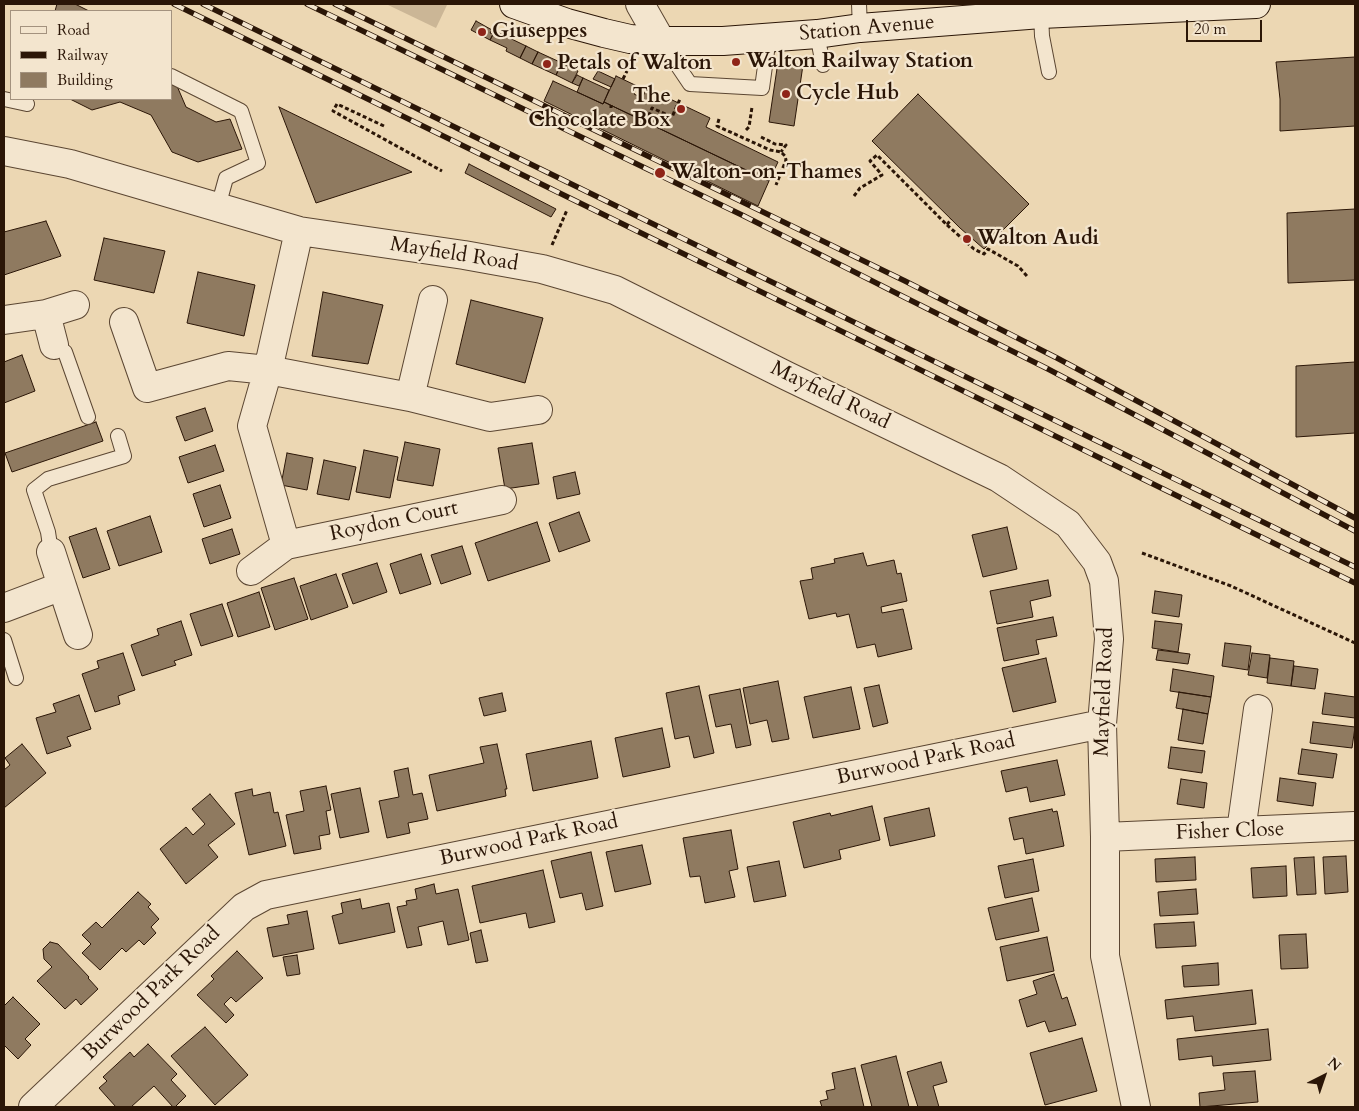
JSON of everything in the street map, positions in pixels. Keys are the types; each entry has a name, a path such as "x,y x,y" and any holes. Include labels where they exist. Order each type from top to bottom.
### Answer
{"street":[{"path":"640,4 661,41"},
{"name":"Station Avenue","path":"531,6 567,24 622,37 661,41 723,41 817,34 860,16 1042,14 1256,4"},
{"name":"Mayfield Road","path":"4,151 70,164 299,231 464,255 542,269 615,290 787,376 999,478 1068,524 1097,562 1104,581 1109,639 1102,724 1105,837 1105,956 1136,1107"},
{"path":"286,545 252,426 268,370 299,231"},
{"path":"410,397 433,300"},
{"path":"4,320 46,314 74,305"},
{"path":"46,314 54,345"},
{"path":"124,322 147,388 228,366 268,370 410,397 490,417 538,410"},
{"name":"Roydon Court","path":"251,571 286,545 502,500"},
{"path":"51,552 78,635"},
{"path":"4,608 62,586"},
{"path":"1241,831 1258,709"},
{"name":"Burwood Park Road","path":"33,1107 244,907 266,895 1102,724"},
{"name":"Fisher Close","path":"1105,837 1355,826"}],"lane":[{"path":"1042,14 1042,36 1049,72"},
{"path":"817,34 823,65"},
{"path":"661,41 690,84 762,88 770,37"},
{"path":"172,76 241,111 258,163 226,178 218,207"},
{"path":"12,100 27,104"},
{"path":"54,345 65,352 88,418"},
{"path":"51,552 48,532 34,490 48,479 124,456 118,436"},
{"path":"4,640 16,678"}],"path":[{"path":"624,80 627,71"},
{"path":"646,122 652,108 672,117 678,103"},
{"path":"384,126 337,104 333,112 442,171"},
{"path":"718,119 717,126 770,150 782,152"},
{"path":"761,137 775,144 786,146 782,152"},
{"path":"776,185 786,160 782,152"},
{"path":"854,196 860,188 882,176 870,162 876,155 974,249 984,254 988,249 1018,266 1027,276"},
{"path":"561,225 567,210"},
{"path":"947,225 952,219"},
{"path":"1142,553 1231,586 1355,643"}],"shaded area":[{"path":"386,4 445,4 447,5 436,28"}],"building":[{"path":"57,4 75,4 87,10 55,10"},
{"name":"Giuseppes","path":"476,21 492,30 490,33 493,34 490,40 471,30"},
{"path":"495,31 526,46 520,58 506,51 507,48 490,40"},
{"path":"526,46 538,52 532,64 520,58"},
{"name":"Petals of Walton","path":"538,52 562,63 556,75 532,64"},
{"path":"1355,57 1355,126 1280,131 1280,99 1276,62"},
{"name":"Cycle Hub","path":"778,62 803,65 794,126 769,122"},
{"path":"562,63 578,71 572,83 556,75"},
{"path":"598,71 615,79 611,87 593,79"},
{"path":"577,75 583,78 579,86 572,83"},
{"path":"616,76 637,86 634,94 642,98 647,88 710,118 706,127 778,162 769,181 604,102"},
{"path":"583,78 609,90 603,104 577,92"},
{"path":"553,81 603,104 604,102 769,181 758,206 544,101"},
{"path":"172,84 177,86 186,107 216,122 230,119 242,149 198,162 172,152 151,115 120,102 92,110 72,100 172,100"},
{"path":"918,94 1029,204 984,249 960,228 872,141"},
{"path":"279,107 412,172 316,203"},
{"path":"469,164 556,209 551,217 465,173"},
{"path":"1355,209 1355,280 1288,283 1287,213"},
{"path":"46,221 61,256 4,275 4,232"},
{"path":"104,238 165,251 154,293 94,280"},
{"path":"198,272 255,285 244,336 187,323"},
{"path":"323,292 383,305 368,364 312,356"},
{"path":"471,300 543,318 525,383 456,364"},
{"path":"22,355 35,391 4,403 4,362"},
{"path":"1355,362 1355,433 1296,437 1296,366"},
{"path":"205,408 213,431 185,441 176,417"},
{"path":"96,422 103,441 12,472 5,453"},
{"path":"405,442 440,449 433,486 397,480"},
{"path":"532,443 539,484 505,489 498,448"},
{"path":"215,445 224,471 188,483 179,457"},
{"path":"364,450 398,457 390,498 356,492"},
{"path":"287,453 313,458 307,490 281,485"},
{"path":"324,460 356,467 349,500 317,494"},
{"path":"575,472 580,494 557,499 553,477"},
{"path":"220,485 231,518 204,527 193,494"},
{"path":"579,512 590,541 559,552 549,523"},
{"path":"150,516 162,552 119,566 107,531"},
{"path":"537,522 550,561 488,581 475,543"},
{"path":"1007,527 1017,569 983,577 972,535"},
{"path":"96,528 110,569 83,578 69,537"},
{"path":"232,529 240,554 210,564 202,539"},
{"path":"462,546 471,574 441,584 431,555"},
{"path":"863,553 867,566 894,560 897,574 901,573 907,601 881,607 882,613 903,609 912,649 878,657 875,644 857,648 849,614 837,617 836,613 809,619 800,581 813,579 811,568 835,563 834,559"},
{"path":"421,554 431,584 400,594 390,564"},
{"path":"377,563 387,592 353,604 342,574"},
{"path":"336,574 348,607 311,620 300,586"},
{"path":"294,578 308,619 275,630 261,588"},
{"path":"1048,580 1051,596 1030,601 1033,617 997,624 990,591"},
{"path":"1155,591 1182,595 1179,617 1152,613"},
{"path":"259,592 270,627 238,637 227,603"},
{"path":"222,604 233,636 201,646 190,614"},
{"path":"1053,617 1057,636 1036,640 1039,654 1004,661 997,628"},
{"path":"181,621 192,655 174,661 176,665 142,676 131,645 159,635 157,629"},
{"path":"1155,621 1182,624 1178,652 1152,648"},
{"path":"1225,643 1251,646 1248,670 1222,666"},
{"path":"1158,650 1190,654 1188,664 1156,660"},
{"path":"123,653 135,690 118,696 120,704 95,712 82,674 99,668 97,661"},
{"path":"1252,653 1270,655 1267,678 1248,675"},
{"path":"1046,658 1056,702 1013,712 1002,668"},
{"path":"1270,658 1294,661 1291,686 1267,683"},
{"path":"1294,666 1318,669 1315,689 1291,686"},
{"path":"1173,669 1214,676 1211,697 1170,691"},
{"path":"778,681 789,739 772,742 767,720 750,724 743,688"},
{"path":"879,685 888,723 873,727 864,688"},
{"path":"699,686 714,753 694,758 689,736 675,739 666,693"},
{"path":"851,687 860,729 813,738 804,697"},
{"path":"740,689 751,745 736,748 731,724 716,727 709,695"},
{"path":"1179,692 1211,697 1208,714 1176,708"},
{"path":"502,693 506,711 484,716 479,698"},
{"path":"1325,693 1355,697 1355,718 1322,714"},
{"path":"79,695 91,729 67,737 71,746 47,754 36,718 56,712 53,704"},
{"path":"1183,709 1208,714 1203,744 1178,740"},
{"path":"1313,722 1355,727 1352,748 1310,743"},
{"path":"662,728 670,767 623,777 615,738"},
{"path":"591,741 598,778 533,791 526,754"},
{"path":"22,744 46,773 4,808 4,770 10,765 5,758"},
{"path":"497,744 507,789 505,789 506,796 437,811 429,775 484,763 480,747"},
{"path":"1171,747 1205,751 1202,773 1168,768"},
{"path":"1302,749 1337,754 1333,778 1298,774"},
{"path":"1057,760 1065,795 1030,802 1027,787 1006,792 1001,771"},
{"path":"408,768 413,795 422,793 428,819 408,823 410,833 387,838 379,801 399,797 394,771"},
{"path":"1280,778 1316,783 1313,806 1277,801"},
{"path":"1181,779 1207,783 1204,808 1177,804"},
{"path":"326,786 331,810 326,811 330,834 319,836 321,849 294,854 286,815 304,811 300,791"},
{"path":"360,788 369,832 340,838 331,794"},
{"path":"252,789 253,796 270,792 274,813 278,812 286,846 249,855 235,793"},
{"path":"210,794 235,824 208,845 218,857 186,884 160,849 186,827 193,835 205,824 192,809"},
{"path":"872,806 880,840 839,850 841,859 804,868 793,822 830,813 831,816"},
{"path":"929,808 935,836 890,846 884,818"},
{"path":"1052,809 1053,812 1057,811 1064,846 1026,854 1023,838 1014,840 1009,818"},
{"path":"731,830 738,869 729,871 735,897 705,903 700,876 690,877 683,838"},
{"path":"642,845 651,884 615,892 606,852"},
{"path":"591,852 603,906 586,910 582,893 560,898 551,861"},
{"path":"1346,856 1348,892 1325,894 1323,857"},
{"path":"1195,857 1196,880 1156,882 1155,859"},
{"path":"1314,857 1316,894 1297,895 1294,858"},
{"path":"1033,859 1039,891 1005,898 998,866"},
{"path":"779,861 786,896 754,902 747,867"},
{"path":"1286,866 1287,896 1253,898 1251,868"},
{"path":"543,870 555,922 529,928 526,913 480,923 472,886"},
{"path":"434,884 436,894 458,889 469,940 448,945 443,921 418,927 422,945 407,948 397,907 407,905 406,901 417,899 415,889"},
{"path":"1196,889 1198,914 1160,916 1158,892"},
{"path":"138,892 151,904 148,907 159,919 151,927 156,933 144,945 139,940 126,952 122,948 100,970 82,953 91,944 82,935 96,922 102,928"},
{"path":"1032,898 1039,931 996,940 988,908"},
{"path":"360,899 362,909 389,903 395,932 339,944 332,916 343,913 341,903"},
{"path":"307,911 314,949 273,957 267,928 289,924 287,915"},
{"path":"1194,922 1196,946 1156,948 1154,924"},
{"path":"481,930 488,961 476,963 470,933"},
{"path":"1306,934 1308,968 1281,969 1279,935"},
{"path":"1047,937 1054,971 1007,981 1000,947"},
{"path":"50,942 58,944 98,989 81,1005 76,999 65,1009 37,981 52,967 44,959 43,949"},
{"path":"237,951 263,978 236,1002 231,997 224,1004 234,1015 226,1023 197,995 214,979 211,976"},
{"path":"297,955 300,974 287,976 283,957"},
{"path":"1218,963 1219,985 1184,987 1182,966"},
{"path":"1054,974 1062,999 1067,997 1076,1025 1049,1032 1045,1021 1027,1027 1019,1000 1037,994 1033,981"},
{"path":"1252,990 1256,1024 1195,1031 1193,1016 1167,1019 1165,1000"},
{"path":"13,997 40,1024 25,1039 31,1045 18,1059 4,1045 4,1006"},
{"path":"205,1027 248,1075 215,1105 171,1056"},
{"path":"1268,1029 1271,1060 1213,1066 1212,1056 1179,1060 1177,1039"},
{"path":"1082,1038 1097,1091 1045,1105 1030,1053"},
{"path":"148,1044 177,1074 171,1080 186,1096 173,1107 154,1086 131,1107 116,1107 99,1088 107,1081 103,1077 130,1052 134,1057"},
{"path":"896,1056 909,1107 872,1107 861,1065"},
{"path":"941,1062 947,1082 933,1086 939,1107 918,1107 907,1072"},
{"path":"855,1068 864,1107 822,1107 820,1101 828,1099 826,1091 835,1089 832,1073"},
{"path":"1255,1071 1258,1102 1200,1107 1199,1093 1225,1090 1223,1073"}],"railway":[{"path":"174,4 1355,583"},
{"path":"203,4 1355,567"},
{"path":"307,4 744,216 1048,369 1355,531"},
{"path":"335,4 905,281 1057,358 1355,518"}],"place":[{"name":"Giuseppes","path":"482,32"},
{"name":"Walton Railway Station","path":"736,62"},
{"name":"Petals of Walton","path":"547,64"},
{"name":"Cycle Hub","path":"786,94"},
{"name":"The Chocolate Box","path":"681,109"},
{"name":"Walton-on-Thames","path":"660,173"},
{"name":"Walton Audi","path":"967,239"}]}
